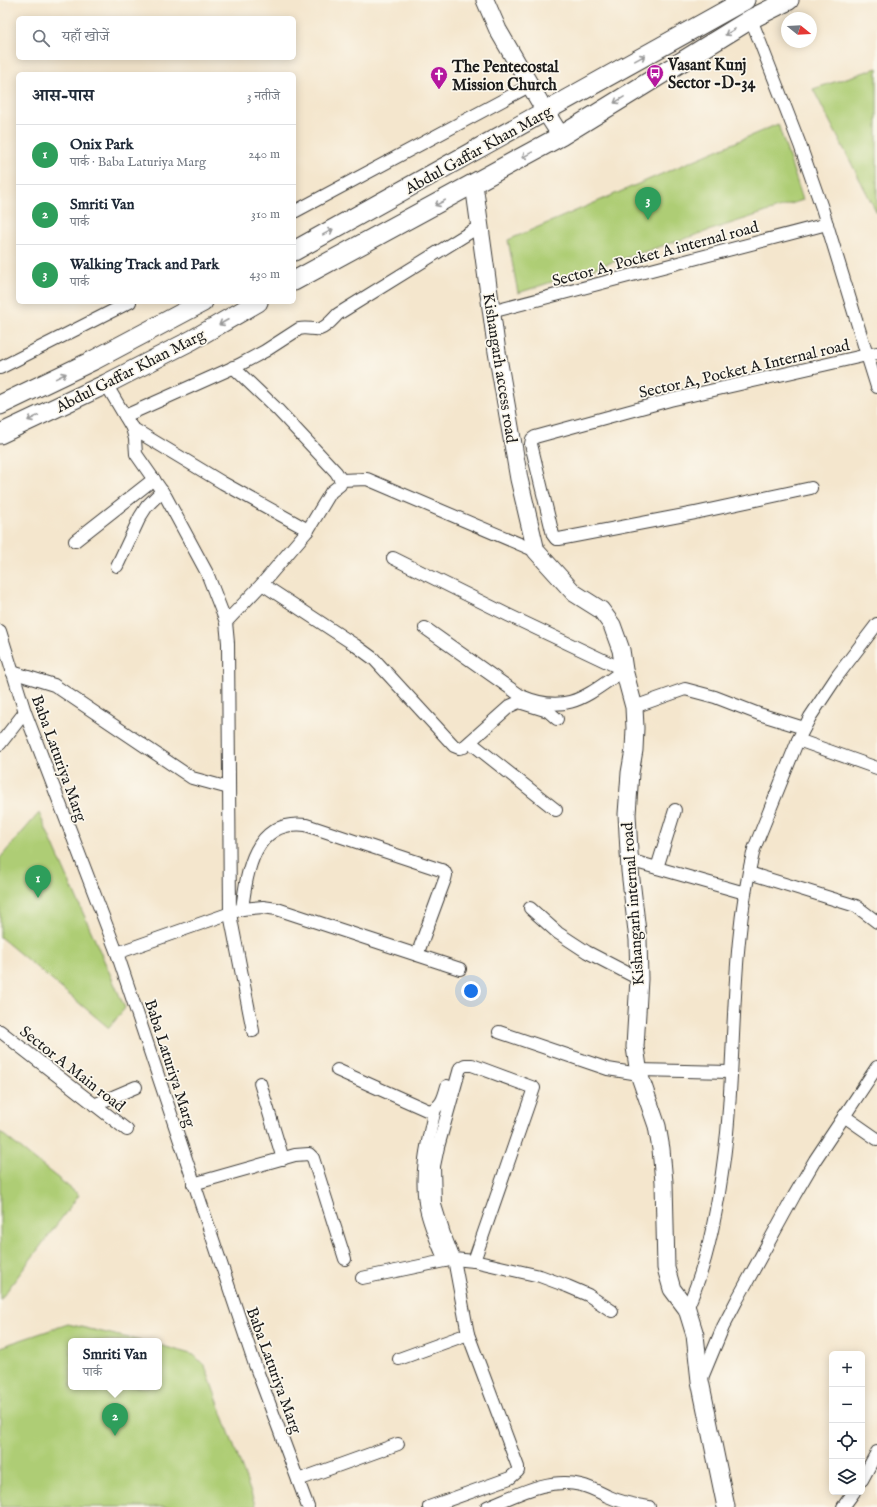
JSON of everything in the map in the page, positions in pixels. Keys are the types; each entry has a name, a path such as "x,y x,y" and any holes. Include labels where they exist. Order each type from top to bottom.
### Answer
{"main road":[{"name":"Abdul Gaffar Khan Marg","path":"296,250 745,0"},
{"name":"Abdul Gaffar Khan Marg","path":"296,280 561,136 751,19 788,0"},
{"name":"Abdul Gaffar Khan Marg","path":"0,405 94,360 199,304"},
{"name":"Abdul Gaffar Khan Marg","path":"0,434 106,384 192,340 255,304"}],"street":[{"path":"485,0 498,30 561,136"},
{"name":"Sector A, Pocket A Internal road","path":"751,19 800,145 872,354 670,400 532,439 531,444 556,539 695,513 810,488"},
{"path":"296,211 531,85"},
{"name":"Kishangarh access road","path":"474,184 491,312 520,479 536,550"},
{"name":"Sector A, Pocket A internal road","path":"491,312 827,224"},
{"path":"125,416 265,351 299,329 320,329 338,314 480,226"},
{"path":"0,368 126,304"},
{"path":"872,354 877,387"},
{"path":"226,622 262,584 308,530 331,492 340,485 340,480 336,472 278,410 233,367"},
{"path":"106,384 132,428 135,439 136,454 162,491 208,573 226,622 228,643 230,914 253,1030"},
{"path":"132,428 223,483 308,530"},
{"path":"75,541 154,479"},
{"path":"340,480 367,479 536,550"},
{"path":"117,566 140,517 147,506 162,491"},
{"name":"Kishangarh internal road","path":"536,550 574,593 601,610 608,620 617,637 634,707 634,750 627,801 627,832 638,940 639,980 635,1047 639,1072 657,1126 661,1149 664,1182 666,1268 672,1289 687,1310 694,1335 700,1381 726,1507"},
{"path":"393,558 624,670"},
{"path":"262,584 374,659 454,746 460,748 464,747 510,706 519,702 548,711 557,719"},
{"path":"687,1310 701,1272 714,1216 726,1144 739,944 745,893 754,849 798,740 810,717 864,639 877,624"},
{"path":"425,628 521,696 534,702 567,704 578,700 624,670"},
{"name":"Baba Laturiya Marg","path":"0,631 25,712 117,953 193,1184 255,1365 308,1507"},
{"path":"12,672 54,686 192,778 229,788"},
{"path":"634,707 685,689 715,697 759,714 804,728"},
{"path":"0,744 25,712"},
{"path":"798,740 877,768"},
{"path":"470,742 556,810"},
{"path":"657,868 675,810"},
{"path":"242,909 248,871 257,848 265,838 276,830 295,824 306,825 444,871 446,875 445,879 417,955"},
{"path":"629,860 745,893"},
{"path":"749,873 856,906 877,922"},
{"path":"117,953 242,909 263,907 277,909 460,968"},
{"path":"530,908 558,933 586,952 639,980"},
{"name":"Sector A Main road","path":"0,1032 127,1130"},
{"path":"499,1032 608,1069 639,1072 730,1072"},
{"path":"429,1507 510,1478 518,1471 518,1467 468,1334 449,1260 444,1234 435,1205 434,1166 438,1147 460,1068 466,1065 472,1065 534,1088 474,1261"},
{"path":"700,1381 723,1327 797,1190 877,1067"},
{"path":"336,1070 429,1110 435,1109 444,1099 452,1069"},
{"path":"260,1083 283,1158"},
{"path":"94,1105 136,1087"},
{"path":"435,1109 424,1158 423,1179 425,1204 449,1260"},
{"path":"844,1116 877,1139"},
{"path":"193,1184 283,1158 309,1154 313,1158 345,1259"},
{"path":"362,1278 449,1260 474,1261 540,1276 588,1295 612,1311"},
{"path":"399,1359 468,1334"},
{"path":"298,1480 398,1444"},
{"path":"865,1474 877,1452"},
{"path":"487,1507 544,1484 560,1482 582,1485 606,1502 649,1507"},
{"path":"843,1507 852,1495"}],"green space":[{"path":"877,68 877,213 813,89"},
{"path":"778,124 803,200 518,293 508,240"},
{"path":"39,813 125,1008 109,1028 0,937 0,858"},
{"path":"0,1132 79,1195 0,1300"},
{"path":"68,1324 128,1338 68,1338 68,1390 162,1390 162,1346 194,1355 205,1366 256,1507 0,1507 0,1347"}],"place":[{"name":"Vasant Kunj Sector -D-34","path":"655,88"},
{"name":"The Pentecostal Mission Church","path":"439,90"},
{"name":"Walking Track and Park","path":"648,220"},
{"name":"Onix Park","path":"38,898"},
{"name":"Smriti Van","path":"115,1436"}]}
